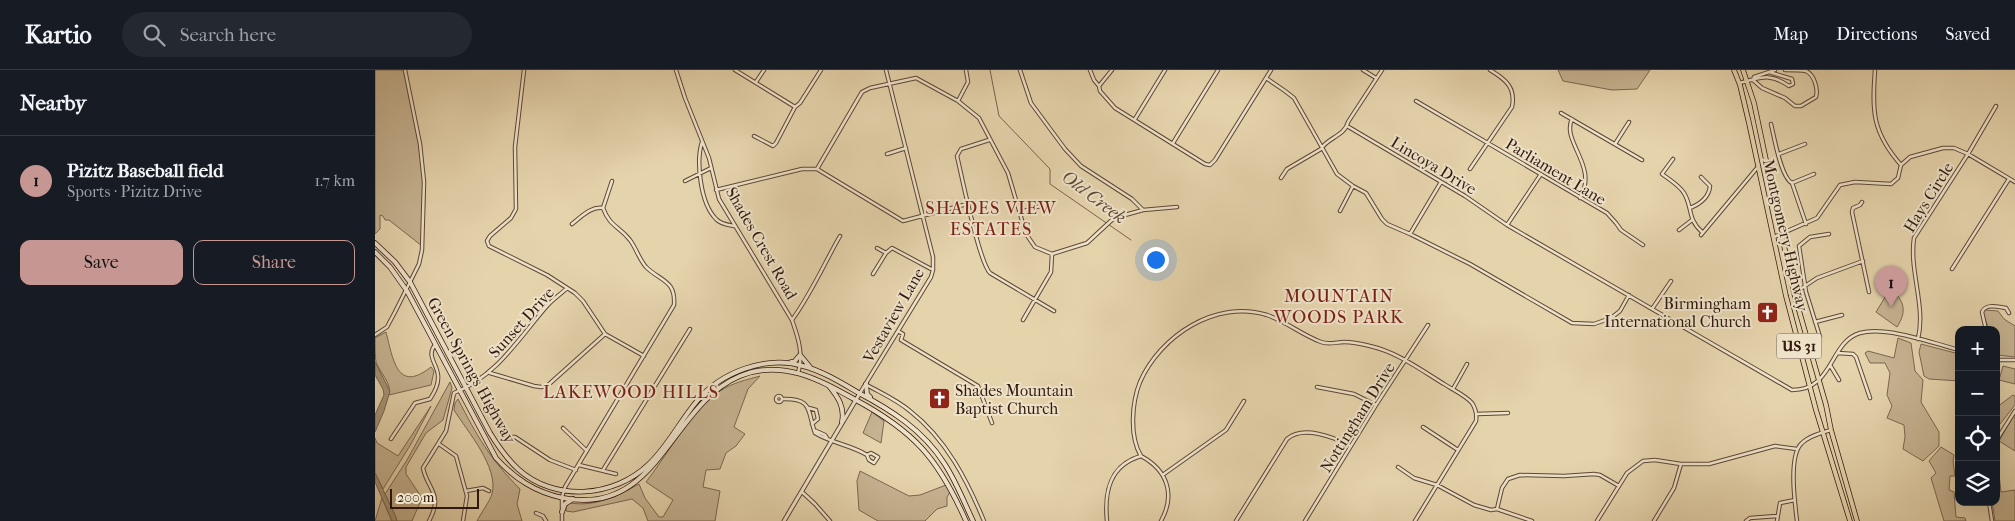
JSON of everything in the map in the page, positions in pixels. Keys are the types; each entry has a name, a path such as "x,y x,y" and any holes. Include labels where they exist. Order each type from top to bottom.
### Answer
{"main road":[{"name":"Montgomery Highway","path":"1734,70 1739,83 1785,294 1850,521"},
{"name":"Montgomery Highway","path":"1743,70 1753,103 1794,292 1857,521"},
{"path":"1757,168 1766,165"},
{"name":"Green Springs Highway","path":"375,243 395,262 410,282 503,454 529,478 564,491 588,492 614,486 637,474 658,458"},
{"name":"Green Springs Highway","path":"375,252 390,267 407,291 489,446 505,468 519,480 535,489 562,497 573,499 600,497 621,490 642,477 658,458"},
{"path":"658,458 697,401 721,379 760,365 794,362 800,355 812,369"},
{"path":"788,363 812,369 890,410 913,428 933,448 949,472 973,521"},
{"path":"658,458 699,406 710,394 722,386 741,376 763,371 784,370 798,372 813,377 856,400 886,417 912,436 944,475 965,521"},
{"path":"827,384 837,396 842,406 842,422"},
{"path":"866,384 867,394 873,401"},
{"path":"886,417 890,410"},
{"path":"927,453 933,448"},
{"path":"562,512 565,504 573,499"}],"street":[{"path":"375,335 387,327 407,291 419,264 422,250 425,200 420,144 405,70"},
{"path":"524,70 515,147 516,209 511,218 490,236 487,241 489,246 547,275 567,288 583,301 605,334 644,356"},
{"name":"Shades Crest Road","path":"676,70 711,168 719,199 792,320 799,340 801,365 798,372"},
{"path":"735,70 795,107"},
{"path":"756,82 764,70"},
{"path":"754,136 773,146 794,112 795,107 800,103 821,70"},
{"name":"Vestaview Lane","path":"860,394 931,277 933,270 933,257 886,70"},
{"path":"958,102 968,82 966,70"},
{"path":"1020,70 1031,103 1065,149 1081,166 1132,199 1143,210"},
{"path":"1090,70 1100,91 1108,102 1130,118 1135,119 1139,124 1205,164 1210,165 1215,160 1271,70"},
{"path":"1099,86 1112,70"},
{"path":"1135,119 1165,70"},
{"path":"1173,143 1218,70"},
{"path":"1363,70 1377,78"},
{"path":"1281,178 1287,169 1321,149 1323,145 1333,140 1347,126 1382,70"},
{"path":"1470,169 1512,106 1512,92 1505,79 1490,70"},
{"path":"1753,80 1754,77 1775,70"},
{"path":"1753,80 1769,93 1785,98 1795,106 1801,106 1816,98 1817,88 1810,74 1807,72 1785,70"},
{"path":"1875,70 1873,114 1895,158 1901,165"},
{"path":"1739,83 1769,76 1783,81 1789,86 1793,84 1792,79 1769,72"},
{"path":"817,169 862,92 870,88 917,78 958,102 979,118 1008,173 1026,234 1030,241 1041,251 1052,254 1087,243 1114,218 1143,210 1177,207"},
{"path":"1266,78 1294,98 1322,145 1321,149 1337,174 1366,193 1382,220 1387,224 1449,254 1572,323 1594,324 1606,320 1620,311 1629,295"},
{"name":"Parliament Lane","path":"1416,101 1607,214 1621,230 1643,245"},
{"name":"Hays Circle","path":"1918,339 1919,302 1913,246 1914,238 1969,154 1996,106"},
{"path":"1561,113 1642,160"},
{"path":"1572,119 1570,128 1587,180 1580,198"},
{"path":"1615,144 1629,122"},
{"path":"1771,124 1773,139 1787,178 1792,183 1806,224"},
{"name":"Lincoya Drive","path":"1347,126 1652,310 1793,390 1811,388"},
{"path":"989,140 964,148 957,156 968,198 967,204 987,270 1054,311"},
{"path":"702,142 699,157 703,192 715,218 724,224 734,226"},
{"path":"1779,154 1805,144"},
{"path":"887,154 907,148"},
{"path":"1773,237 1817,218 1840,185 1855,182 1891,184 1898,178 1901,165 1910,157 1943,148 1954,148 1969,154 2015,182"},
{"path":"1673,159 1662,174 1680,187 1690,208 1692,220 1702,233 1757,168"},
{"path":"685,181 711,168"},
{"path":"716,190 802,169 817,169 903,220 967,204"},
{"path":"1507,224 1541,174"},
{"path":"1792,183 1814,174"},
{"path":"1690,208 1704,200 1709,192 1710,186 1701,177"},
{"path":"1952,269 2009,179"},
{"path":"562,521 562,497 564,491 672,310 675,296 667,282 647,268 630,240 610,223 603,208 612,181"},
{"path":"1410,234 1441,182"},
{"path":"1340,211 1353,186"},
{"path":"1862,202 1853,208 1852,212 1869,292"},
{"path":"1021,212 1040,206"},
{"path":"572,224 591,210 598,207 603,208"},
{"path":"1679,230 1692,220"},
{"path":"1820,337 1805,286 1799,246 1810,237 1829,234"},
{"path":"792,320 813,288 816,277 840,236"},
{"path":"877,248 886,253"},
{"path":"873,274 886,253 892,248 933,270"},
{"path":"1023,320 1051,272 1052,254"},
{"path":"1794,292 1817,278 1863,261"},
{"path":"1652,310 1671,281"},
{"name":"Sunset Drive","path":"459,391 490,373 548,305 567,288"},
{"path":"1985,326 1982,312 1987,306 2006,308 2009,313"},
{"path":"1161,521 1168,505 1164,474 1156,465 1141,456 1135,437 1133,415 1138,388 1143,374 1174,337 1186,328 1205,319 1230,313 1245,312 1265,315 1286,322 1324,343 1345,342 1370,345 1386,351 1453,389 1471,402 1477,414 1471,430 1415,521"},
{"path":"1815,322 1843,315"},
{"name":"Nottingham Drive","path":"1305,521 1375,405 1428,324"},
{"path":"603,470 689,330"},
{"path":"898,331 903,334 901,340 978,386 992,423"},
{"path":"1811,388 1819,381 1848,340 1861,333 1877,331 1955,349"},
{"path":"490,373 534,386 547,386 605,334"},
{"path":"391,438 415,403 430,398 433,395 439,380 431,356 431,349 435,345"},
{"path":"1838,353 1853,354 1856,357 1870,398"},
{"path":"2000,360 2015,360"},
{"path":"1453,389 1467,364"},
{"path":"1830,365 1839,380"},
{"path":"866,384 909,410 928,428 950,454 964,477 985,521"},
{"path":"1317,387 1354,394 1375,405"},
{"path":"429,521 434,510 435,499 433,489 423,468 446,431 448,414 455,393 459,391"},
{"path":"784,521 860,394"},
{"path":"782,399 798,399 809,408 816,410 818,419 812,424"},
{"path":"1164,474 1226,430 1244,401"},
{"path":"809,408 815,433 832,441 853,447 867,455"},
{"path":"2000,435 2015,411"},
{"path":"1477,414 1508,413"},
{"path":"1423,427 1458,450"},
{"path":"563,428 587,451"},
{"path":"1797,521 1794,474 1797,449 1803,442 1831,430"},
{"path":"1236,521 1291,435 1310,433 1338,440 1350,446"},
{"path":"507,437 515,436 550,460 576,470"},
{"path":"439,444 456,456 461,472 466,491 463,521"},
{"path":"1597,521 1632,468 1643,461 1655,460 1681,464 1709,464 1775,446 1797,449"},
{"path":"1107,521 1108,491 1113,476 1121,464 1128,459 1141,456"},
{"path":"1654,521 1674,488 1681,464"},
{"path":"579,465 616,474"},
{"path":"1398,467 1414,478 1437,485 1474,505 1491,510 1497,509 1531,521"},
{"path":"1497,509 1502,488 1508,479 1520,475 1564,476 1600,474 1619,486"},
{"path":"466,491 483,488 489,491"},
{"path":"802,492 830,521"},
{"path":"1777,521 1780,502 1795,500"},
{"path":"1990,506 1992,521"},
{"path":"536,513 543,516 546,521"},
{"path":"1746,521 1750,518 1777,516"}],"shaded area":[{"path":"375,70 405,70 424,176 425,203 422,246 380,215 380,229 375,234"},
{"path":"1558,70 1650,70 1637,89 1612,90 1563,81"},
{"path":"1890,289 1899,297 1903,306 1902,316 1897,327 1876,312"},
{"path":"1985,310 1998,311 2004,319 2015,326 2015,357 2000,355 2000,326 1988,326 1983,313"},
{"path":"386,332 391,353 398,370 404,375 411,377 431,367 434,371 431,385 389,395 389,386 376,362 375,354 375,338"},
{"path":"1898,338 1911,343 1915,371 1923,380 1921,402 1939,432 1939,446 1923,461 1903,449 1904,425 1887,418 1892,406 1887,395 1890,373 1885,363 1870,363 1865,353 1868,351 1894,358"},
{"path":"1921,344 1955,353 1955,381 1929,379 1924,376 1919,352"},
{"path":"375,362 390,391 375,432 375,415 384,395 383,389 375,375"},
{"path":"2003,366 2015,369 2015,384 2000,380"},
{"path":"760,376 748,389 734,427 745,434 736,446 726,453 720,469 706,470 703,487 720,491 715,521 648,521 643,508 632,499 573,512 566,511 566,507 570,503 580,504 606,500 639,484 645,498 659,517 663,517 673,500 646,482 690,421 710,399 729,386"},
{"path":"450,382 452,388 443,420 426,433 406,467 406,474 422,498 412,521 397,521 385,494 407,460"},
{"path":"2013,395 2015,396 2015,405 2000,424 2000,416 2000,405"},
{"path":"458,399 485,447 520,489 517,504 522,521 477,521 492,494 493,483 491,472 481,450 454,410"},
{"path":"431,406 411,444 383,489 375,473 375,438 377,443 398,456"},
{"path":"872,412 884,421 881,443 863,433"},
{"path":"2015,413 2015,451 2000,442"},
{"path":"1941,447 1954,455 1955,476 1950,476 1949,490 1954,492 1956,517 1965,518 1966,521 1944,521 1931,478 1936,473 1929,461"},
{"path":"860,471 909,496 920,495 946,485 950,492 947,497 947,506 937,509 925,521 878,521 859,510 857,481"},
{"path":"375,473 397,521 392,521 375,482"},
{"path":"2000,483 2001,492 2015,490 2015,521 1995,521 1993,506 2000,506"},
{"path":"382,498 392,521 375,521"}],"waterway":[{"name":"Old Creek","path":"990,70 999,116 1050,169 1050,184 1131,240"}],"place":[{"name":"Pizitz Baseball field","path":"1891,307"},
{"name":"Birmingham International Church","path":"1767,312"},
{"name":"Shades Mountain Baptist Church","path":"939,399"}],"district":[{"name":"SHADES VIEW ESTATES","path":"991,218"},
{"name":"MOUNTAIN WOODS PARK","path":"1339,306"},
{"name":"LAKEWOOD HILLS","path":"631,392"}]}
